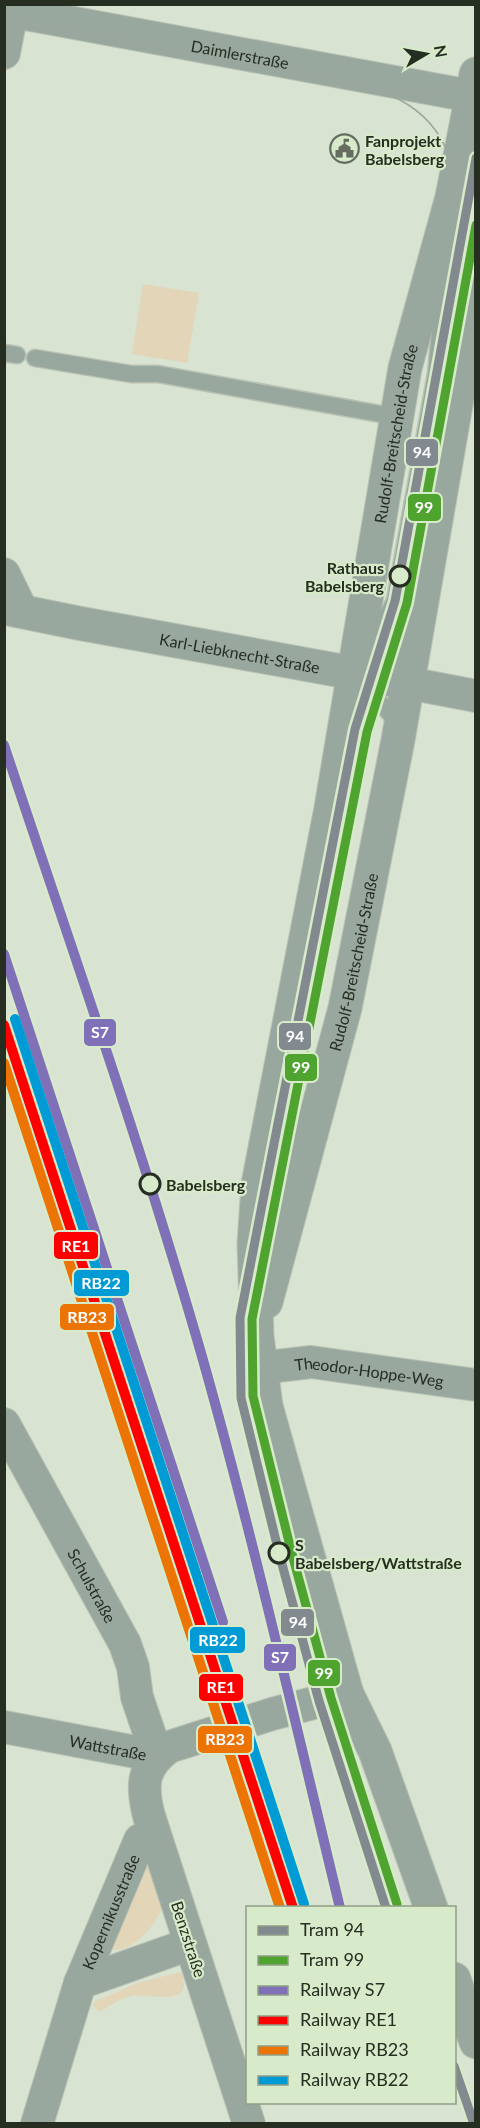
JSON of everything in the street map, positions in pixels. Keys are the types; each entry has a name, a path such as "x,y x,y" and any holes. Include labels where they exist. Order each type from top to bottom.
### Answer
{"street":[{"path":"4,53 8,10"},
{"name":"Daimlerstraße","path":"8,10 474,89"},
{"name":"Rudolf-Breitscheid-Straße","path":"430,1906 375,1751 347,1694 266,1406 257,1336 254,1244 258,1184 331,808 405,368 452,197 474,89"},
{"name":"Rudolf-Breitscheid-Straße","path":"257,1336 345,1008 408,683 476,289"},
{"path":"4,574 13,610"},
{"name":"Karl-Liebknecht-Straße","path":"13,610 476,696"},
{"name":"Theodor-Hoppe-Weg","path":"260,1368 311,1362 476,1385"},
{"name":"Schulstraße","path":"4,1424 125,1644 133,1667 137,1697 157,1756"},
{"name":"Wattstraße","path":"4,1727 157,1756 169,1747 272,1714 347,1694"},
{"name":"Benzstraße","path":"157,1756 147,1772 143,1794 249,2124"},
{"name":"Kopernikusstraße","path":"37,2124 80,1983 140,1840"},
{"name":"Kopernikusstraße","path":"80,1983 190,1944"},
{"path":"456,1985 476,2042"}],"lane":[{"name":"Rudolf-Breitscheid-Straße","path":"354,674 395,601 436,374 452,197"},
{"path":"35,358 131,374 158,374 397,417"},
{"path":"354,674 400,725"}],"shaded area":[{"path":"143,284 199,293 187,363 132,354"},
{"path":"146,1861 161,1891 162,1908 158,1917 135,1943 117,1950 109,1948"},
{"path":"181,1972 184,1984 182,1991 177,1995 132,1996 119,2000 99,2012 93,2006 94,2002 137,1983"}],"tram line":[{"path":"4,19 362,84 391,95 418,112 432,125 442,140 454,173 461,231"},
{"path":"388,89 414,93 435,92 454,84 476,70"},
{"name":"94","path":"385,1906 319,1701 279,1553 241,1398 240,1318 355,729 395,601 476,158"},
{"name":"99","path":"397,1904 331,1698 291,1550 253,1396 252,1319 367,732 407,603 476,225"},
{"name":"94","path":"456,2072 474,2124"}],"rail line":[{"name":"S7","path":"4,745 130,1124 201,1353 256,1560 340,1906"},
{"name":"S7","path":"4,954 223,1622"},
{"name":"RB22","path":"15,1019 304,1904"},
{"name":"RE1","path":"4,1025 292,1906"},
{"name":"RB23","path":"4,1063 279,1906"}],"place":[{"name":"Fanprojekt Babelsberg","path":"344,149"},
{"name":"Rathaus Babelsberg","path":"400,576"},
{"name":"Babelsberg","path":"150,1184"},
{"name":"S Babelsberg/Wattstraße","path":"279,1553"}]}
